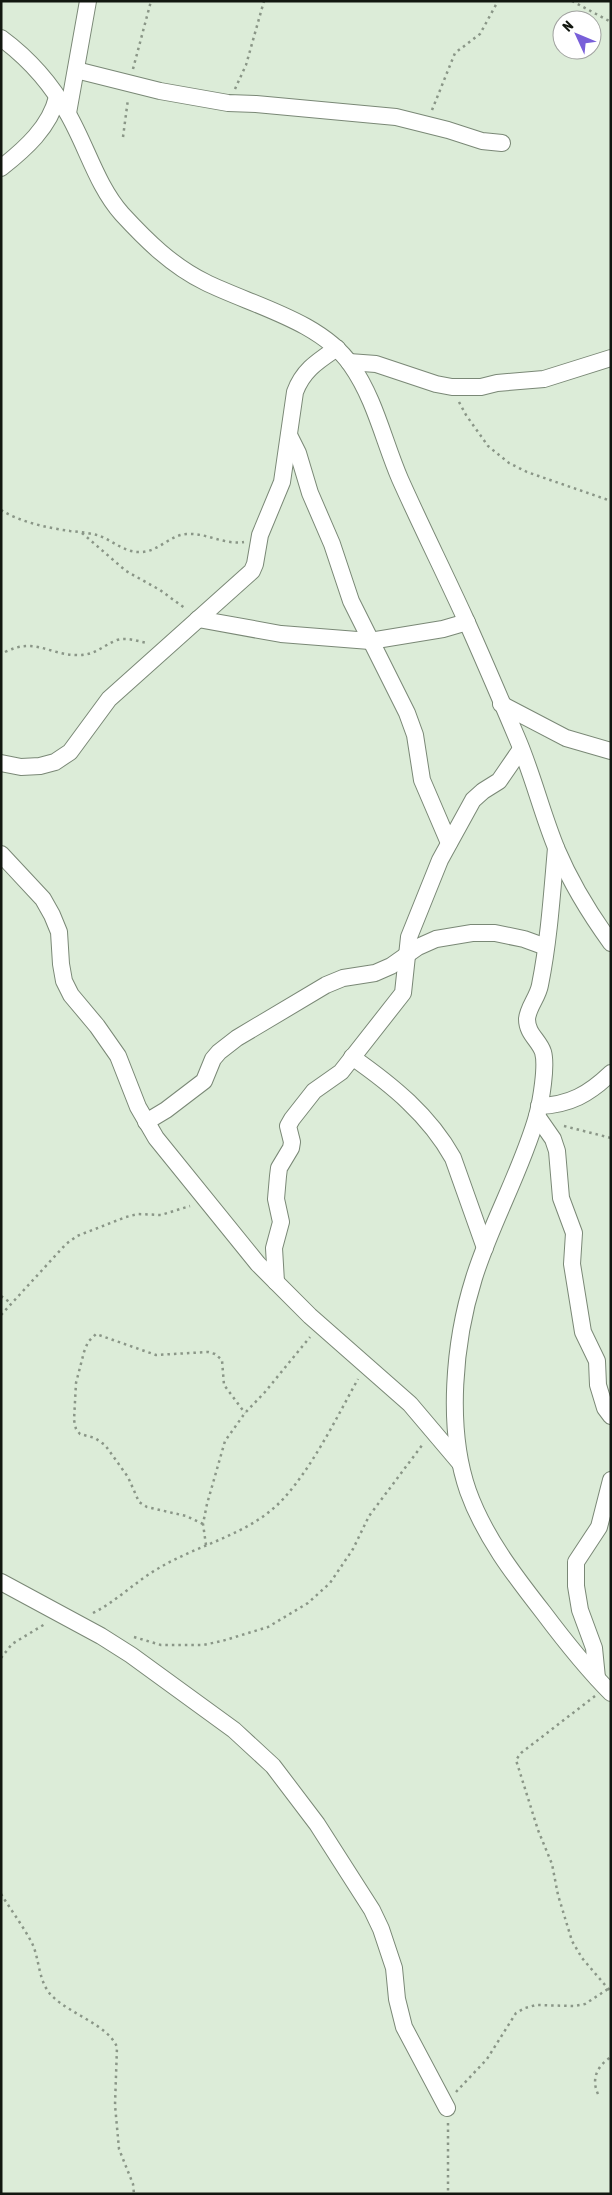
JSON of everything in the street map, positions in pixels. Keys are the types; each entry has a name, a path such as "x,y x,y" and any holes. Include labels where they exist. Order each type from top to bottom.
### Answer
{"street":[{"path":"68,113 88,1"},
{"path":"1,38 29,63 68,113 100,179 120,211 171,261 203,281 296,323 337,348 349,362 361,380 400,477 467,622 537,788 556,848 577,893 611,943"},
{"path":"76,70 160,90 228,103 396,117 482,141 502,143"},
{"path":"1,168 29,144 45,125 56,96"},
{"path":"1,762 21,767 40,766 55,762 70,752 109,699 252,571 260,535 282,482 295,392 299,379 308,368 337,348"},
{"path":"349,362 376,364 452,388 481,387 497,383 544,379 611,358"},
{"path":"290,437 298,453 310,493 332,544 351,601 410,720 417,744 422,780 449,843"},
{"path":"198,619 281,634 370,641 443,629 467,622"},
{"path":"501,704 566,738 611,751"},
{"path":"276,1282 274,1248 281,1222 276,1199 279,1168 291,1148 292,1142 288,1126 292,1118 314,1091 334,1078 403,994 406,970 405,957 409,938 421,903 449,843 473,800 483,791 499,782 521,749"},
{"path":"556,848 540,989 527,1018 528,1030 543,1051 543,1078 539,1115 485,1248 472,1286 458,1342 456,1413 460,1463 472,1499 498,1549 528,1593 604,1686"},
{"path":"1,854 39,894 52,915 59,932 62,972 70,995 118,1056 146,1122 156,1138 240,1243 276,1282 410,1404 433,1428 460,1463"},
{"path":"146,1122 166,1110 204,1081 213,1059 237,1038 326,985 343,978 375,973 405,957 418,947 436,939 472,933 495,933 524,939 546,947"},
{"path":"352,1057 384,1079 412,1103 448,1148 485,1248"},
{"path":"539,1115 580,1097 611,1073"},
{"path":"539,1115 553,1139 557,1151 561,1198 574,1233 572,1264 583,1332 597,1361 598,1384 605,1408 611,1416"},
{"path":"604,1686 594,1648 580,1610 576,1586 576,1562 599,1527 608,1499 611,1480"},
{"path":"1,1582 131,1654 234,1730 273,1766 294,1791 361,1891 381,1929 394,1968 397,2000 404,2027 447,2108"}],"path":[{"path":"228,103 246,65 264,1"},
{"path":"426,124 455,53 480,34 498,1"},
{"path":"572,1 611,22"},
{"path":"452,388 466,415 488,446 499,456 527,472 611,501"},
{"path":"1,510 48,527 100,536 128,550 140,552 152,550 178,535 187,534 236,543 260,535"},
{"path":"81,532 126,571 160,590 198,619"},
{"path":"5,652 12,648 38,645 55,652 76,656 95,653 118,640 129,639 152,643 174,640"},
{"path":"539,1115 611,1138"},
{"path":"1,1315 66,1244 77,1236 126,1217 138,1214 161,1215 205,1200"},
{"path":"1,1296 11,1303"},
{"path":"206,1545 203,1524 225,1441 245,1413 283,1371 320,1324"},
{"path":"203,1524 186,1516 147,1507 139,1502 128,1477 105,1445 95,1438 80,1434 76,1429 74,1420 76,1383 88,1342 96,1334 156,1355 208,1352 215,1354 222,1360 224,1385 245,1413"},
{"path":"1,1658 12,1644 63,1615 93,1613 108,1605 158,1568 248,1524 271,1510 284,1497 326,1437 366,1365"},
{"path":"131,1636 161,1645 202,1645 222,1642 268,1627 308,1603 330,1583 353,1549 369,1516 416,1454 433,1428"},
{"path":"604,1686 521,1753 516,1760 538,1830 552,1864 558,1895 572,1941 582,1958 611,1992"},
{"path":"1,1894 33,1945 40,1972 50,1994 90,2023 106,2032 114,2040 118,2056 115,2105 119,2149 134,2194"},
{"path":"448,2194 447,2108 457,2091 487,2059 516,2013 536,2005 574,2006 586,2004 608,1988"},
{"path":"598,2094 594,2085 595,2074 605,2061 611,2057"}]}
